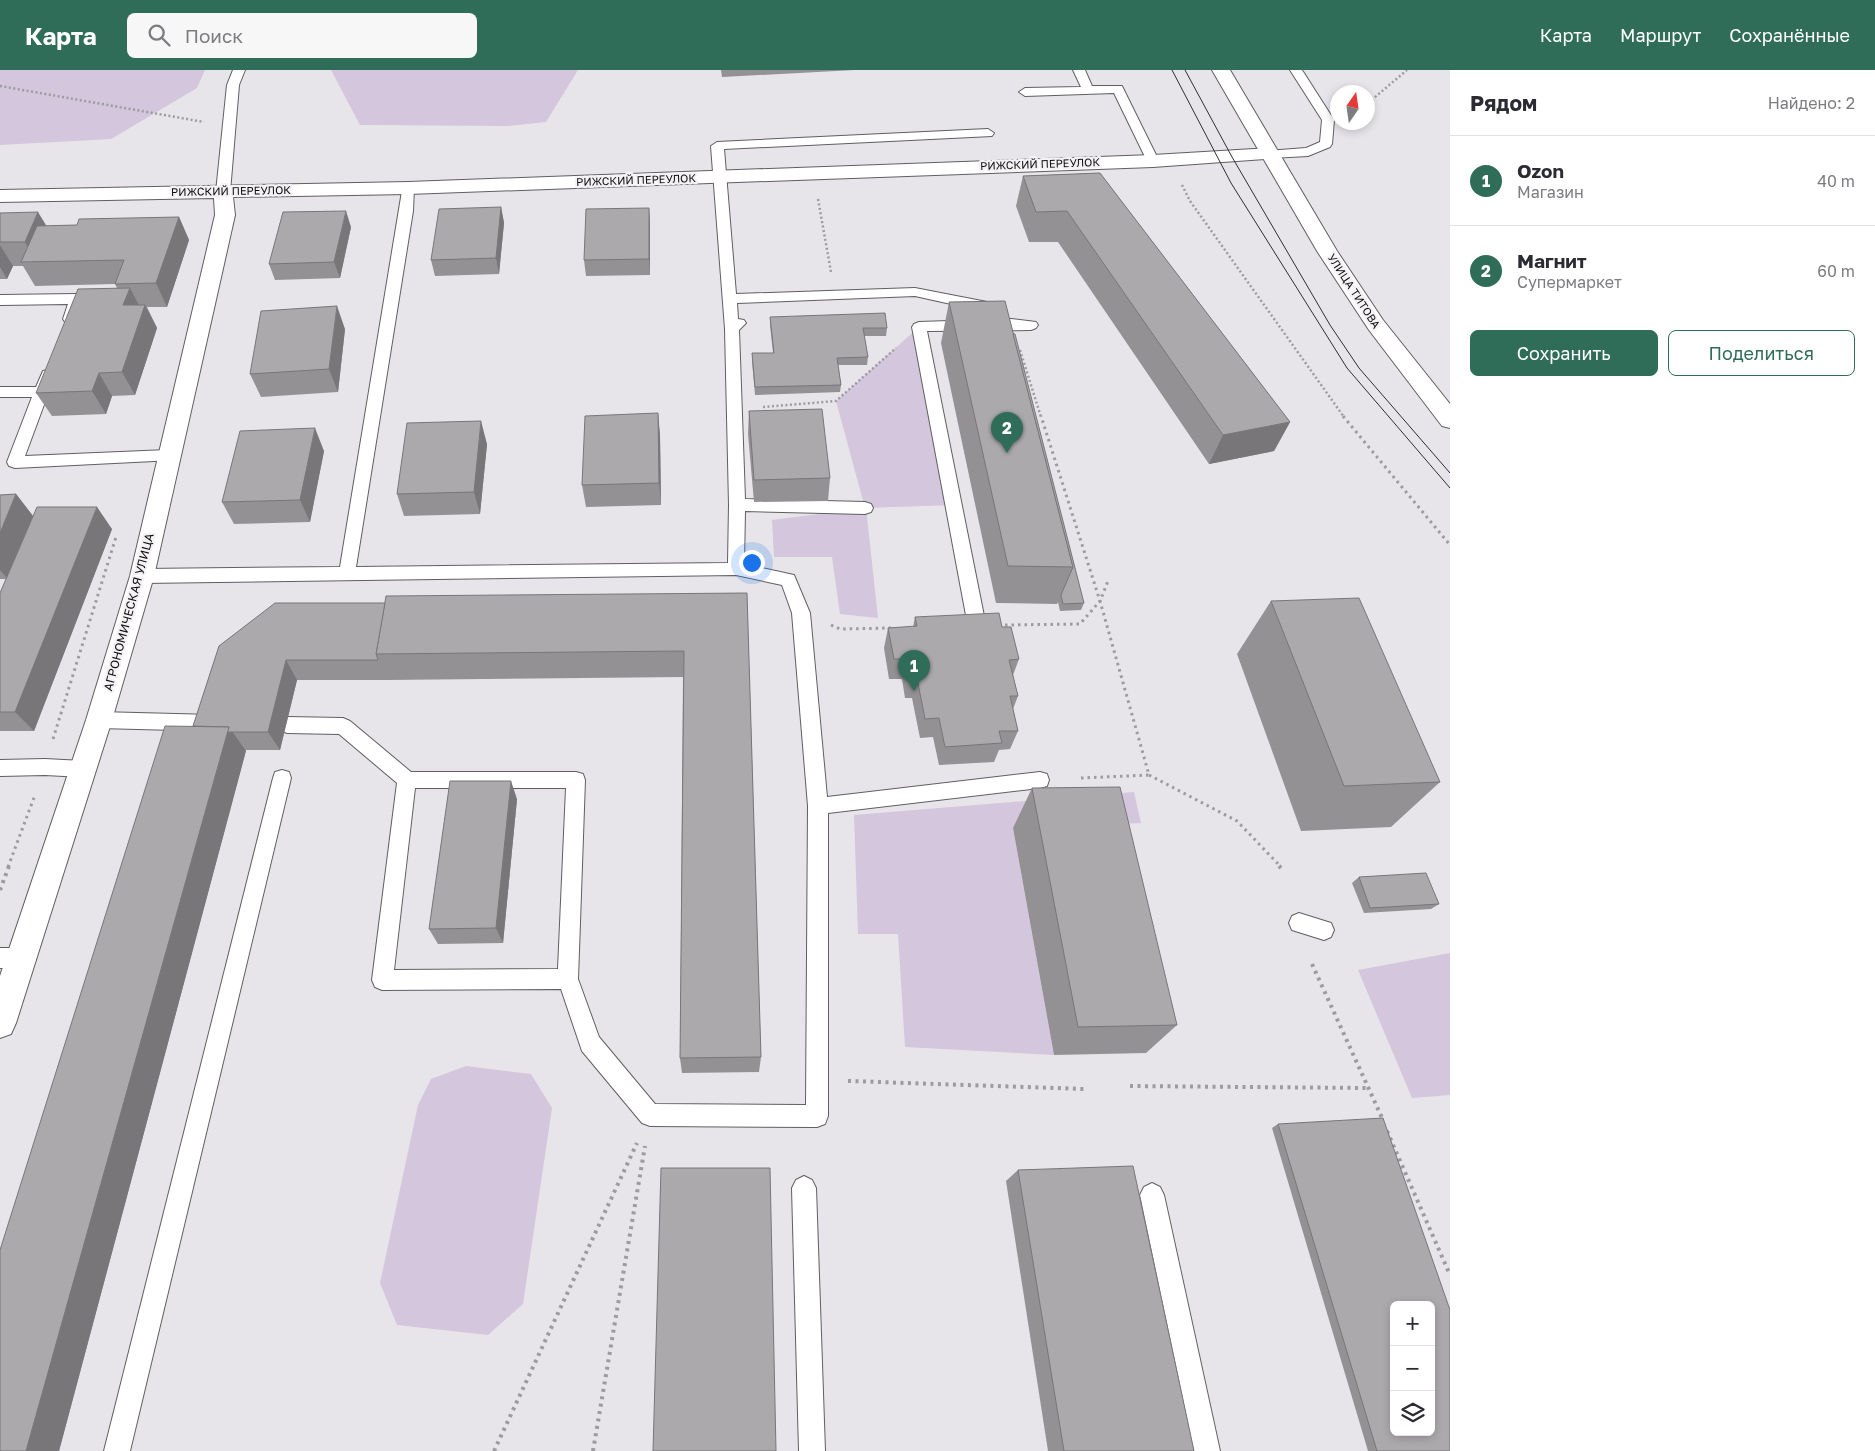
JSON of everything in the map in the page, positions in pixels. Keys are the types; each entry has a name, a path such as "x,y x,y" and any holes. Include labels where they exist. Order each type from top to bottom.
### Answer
{"street":[{"name":"УЛИЦА ТИТОВА","path":"1221,70 1328,251 1376,325 1450,420"},
{"name":"РИЖСКИЙ ПЕРЕУЛОК","path":"0,196 408,188 1153,161 1271,154"},
{"name":"АГРОНОМИЧЕСКАЯ УЛИЦА","path":"0,1023 10,958 83,769 142,576 168,456 225,215 223,192"}],"lane":[{"path":"223,192 233,85 239,70"},
{"path":"1079,70 1088,90"},
{"path":"1271,154 1308,152 1326,144 1328,120 1296,70"},
{"path":"1025,92 1118,89 1153,161"},
{"path":"736,569 737,506 733,410 736,326 730,299 718,146 988,133"},
{"path":"347,573 406,211 408,188"},
{"path":"730,299 915,292 1006,314"},
{"path":"0,300 77,299 63,336"},
{"path":"977,626 919,327 1006,314"},
{"path":"52,364 42,392 7,462 168,456"},
{"path":"0,392 42,392"},
{"path":"737,506 866,508"},
{"path":"142,576 736,569 788,580 801,613 818,806 817,1116 650,1116 590,1043 568,979 576,780 407,780 343,726 286,725"},
{"path":"99,720 214,723"},
{"path":"0,768 45,767 83,769"},
{"path":"117,1451 282,778"},
{"path":"407,780 382,980 568,979"},
{"path":"818,806 1040,780"},
{"path":"1299,923 1324,930"},
{"path":"804,1188 812,1451"},
{"path":"1152,1195 1207,1451"}],"path":[{"path":"1375,97 1407,70"},
{"path":"0,86 230,126"},
{"path":"1182,185 1190,201 1342,415 1450,545"},
{"path":"818,196 835,295"},
{"path":"1006,314 1100,601 1149,775"},
{"path":"733,410 836,401 919,327"},
{"path":"0,890 45,767 117,533"},
{"path":"977,626 1080,624 1100,601 1108,581"},
{"path":"801,613 840,629 899,628"},
{"path":"1081,778 1149,775 1237,821 1281,868"},
{"path":"1312,964 1369,1088 1450,1275"},
{"path":"817,1080 1084,1089"},
{"path":"1130,1086 1369,1088"},
{"path":"494,1451 650,1116"},
{"path":"593,1451 650,1116"}],"shaded area":[{"path":"0,70 205,70 197,88 111,139 0,145"},
{"path":"331,70 578,70 546,122 507,126 360,125"},
{"path":"919,327 953,505 866,508 878,618 840,614 832,557 774,557 772,520 865,508 836,401"},
{"path":"1134,792 1141,823 1013,828 1054,1055 905,1047 898,934 858,934 854,815"},
{"path":"1450,953 1450,1095 1412,1098 1358,970"},
{"path":"466,1066 531,1074 552,1108 523,1304 488,1335 397,1325 380,1283 418,1105 431,1079"}],"building":[{"path":"1100,173 1290,422 1223,435 1067,211 1036,212 1023,176"},
{"path":"501,207 496,258 431,260 439,209"},
{"path":"649,208 649,259 584,260 586,209"},
{"path":"346,211 334,262 269,264 283,212"},
{"path":"38,212 25,242 0,242 0,213"},
{"path":"179,217 156,283 115,284 124,260 21,262 37,226 77,225 79,219"},
{"path":"130,288 123,305 145,305 122,372 99,373 92,391 36,393 78,289"},
{"path":"1005,301 1073,567 1008,566 949,302"},
{"path":"337,306 329,369 250,374 261,311"},
{"path":"885,313 887,328 863,328 868,357 837,358 841,385 755,387 752,353 774,353 770,317"},
{"path":"1013,334 1015,334 1084,603 1063,604 1061,595 1073,567"},
{"path":"822,409 830,478 754,480 749,411"},
{"path":"658,413 659,483 582,485 585,416"},
{"path":"481,421 474,492 397,494 407,423"},
{"path":"315,428 300,500 222,502 240,431"},
{"path":"16,494 0,533 0,495"},
{"path":"37,507 97,507 15,712 0,712 0,593"},
{"path":"747,593 761,1057 680,1058 684,651 376,654 386,596"},
{"path":"1359,598 1440,782 1344,786 1271,601"},
{"path":"275,603 385,603 376,654 378,660 286,660 268,732 227,732 229,727 193,726 219,646"},
{"path":"999,613 1002,627 1011,627 1019,659 1009,660 1018,696 1010,696 1018,731 999,731 1002,743 945,747 939,718 925,719 917,678 910,678 907,659 894,659 888,628 917,626 915,617"},
{"path":"165,726 229,727 26,1451 0,1451 0,1250"},
{"path":"450,781 511,781 496,928 429,929"},
{"path":"1120,787 1177,1025 1078,1027 1032,788"},
{"path":"1426,873 1439,904 1370,908 1359,877"},
{"path":"1383,1118 1450,1310 1450,1451 1377,1451 1278,1124"},
{"path":"1133,1166 1194,1451 1064,1451 1018,1170"},
{"path":"661,1168 770,1168 776,1451 653,1451"}],"tram line":[{"path":"1172,70 1231,183 1347,368 1450,488"},
{"path":"1185,70 1232,157 1330,325 1359,368 1450,473"}],"place":[{"name":"Магнит","path":"1007,453"},
{"name":"Ozon","path":"914,691"}]}
